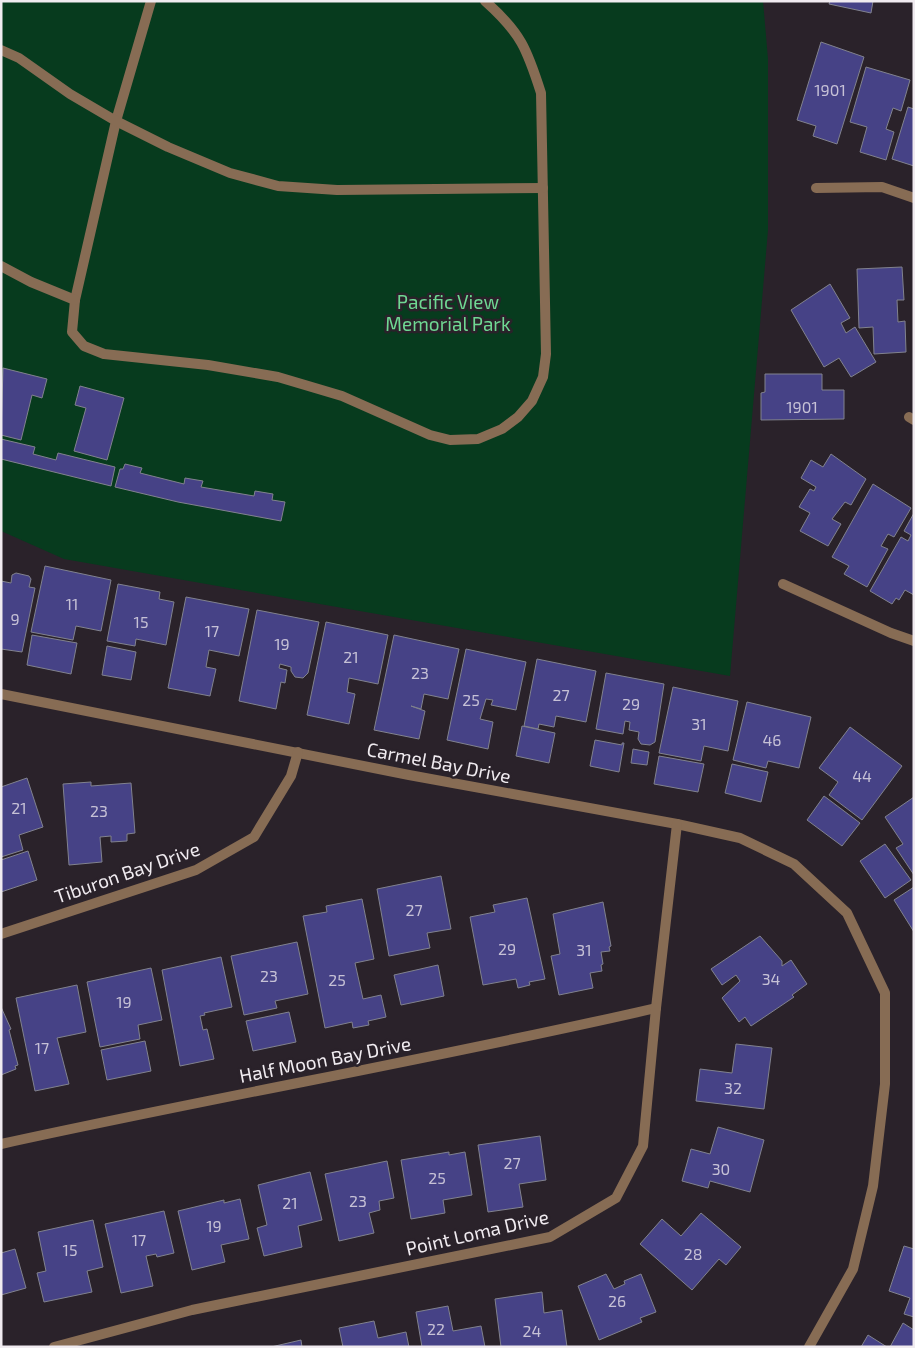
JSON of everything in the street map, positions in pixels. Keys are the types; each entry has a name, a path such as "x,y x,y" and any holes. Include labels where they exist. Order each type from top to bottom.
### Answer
{"street":[{"path":"151,1 116,121 75,300 72,332 84,346 104,354 208,365 278,377 342,396 430,435 450,440 478,440 502,428 518,417 532,401 543,377 546,354 541,93 524,46 510,24 485,1"},
{"path":"1,50 19,58 70,94 116,121 168,147 230,173 278,186 337,190 543,188"},
{"path":"816,188 882,187 914,198"},
{"path":"1,266 31,282 75,300"},
{"path":"783,584 891,633 914,641"},
{"name":"Carmel Bay Drive","path":"1,694 409,775 678,824 740,838 794,864 848,913 885,993 885,1084 873,1186 853,1269 809,1347"},
{"name":"Tiburon Bay Drive","path":"1,934 196,870 254,837 291,776 298,752"},
{"name":"Point Loma Drive","path":"54,1347 192,1310 550,1237 616,1198 643,1146 656,1008 678,824"},
{"name":"Half Moon Bay Drive","path":"1,1144 265,1088 533,1036 656,1008"}],"green space":[{"name":"Pacific View Memorial Park","path":"1,1 763,1 768,59 768,230 730,676 64,559 1,531"}],"building":[{"path":"830,1 873,1 871,13 829,4"},
{"path":"821,42 864,57 837,144 813,136 816,126 797,120"},
{"path":"866,67 910,80 901,111 893,108 886,129 894,132 886,160 860,152 867,127 850,122"},
{"path":"908,107 914,109 914,166 892,159"},
{"path":"902,267 904,300 897,300 898,322 905,321 906,352 874,354 873,327 859,328 857,269"},
{"path":"830,284 850,318 841,323 846,333 855,327 876,362 851,377 839,358 824,367 791,310"},
{"path":"3,368 47,379 42,398 32,395 21,440 1,435"},
{"path":"765,374 822,374 822,390 844,390 844,419 761,420 761,393 765,392"},
{"path":"80,386 124,398 107,460 74,451 86,408 75,405"},
{"path":"1,439 35,447 33,454 56,460 58,453 115,467 111,486 1,459"},
{"path":"831,454 866,479 851,505 845,502 832,519 841,524 828,546 800,531 810,513 799,507 810,489 814,491 816,487 801,478 811,460 823,467"},
{"path":"125,464 142,468 140,473 184,484 185,478 203,481 201,487 254,496 255,491 273,494 272,500 285,502 281,521 178,502 115,487 120,469 123,469"},
{"path":"873,484 911,508 894,537 888,534 881,546 888,549 867,587 844,574 849,566 832,557"},
{"path":"914,513 914,595 905,590 899,600 896,598 892,604 870,591 901,537 908,541 911,535 904,531"},
{"path":"45,566 111,580 101,631 76,626 73,640 31,632"},
{"path":"16,573 29,576 31,579 29,587 35,588 22,652 1,649 1,581 11,583 12,575"},
{"path":"118,584 160,592 159,599 174,602 166,645 136,639 135,646 107,641"},
{"path":"186,597 249,609 239,656 209,650 206,667 216,669 210,696 168,688"},
{"path":"257,610 319,622 308,673 303,678 295,677 291,667 280,664 279,668 287,670 285,683 281,682 276,709 239,701"},
{"path":"326,622 388,635 378,684 349,678 347,692 355,694 349,724 307,715"},
{"path":"32,635 77,643 71,674 27,665"},
{"path":"394,635 459,649 448,699 424,694 421,709 411,706 425,711 419,739 374,730"},
{"path":"107,646 136,652 131,680 102,675"},
{"path":"466,649 526,662 516,710 491,705 493,700 486,699 480,719 493,722 488,749 447,740"},
{"path":"537,659 596,671 586,722 556,716 554,727 539,724 538,729 524,726"},
{"path":"606,673 664,684 655,742 650,745 641,744 638,739 639,732 629,730 630,722 625,721 623,734 596,729"},
{"path":"673,687 738,701 728,751 704,746 701,761 659,753"},
{"path":"747,702 811,717 799,768 768,761 766,768 733,760"},
{"path":"522,726 555,733 549,763 516,756"},
{"path":"850,727 902,766 862,820 829,795 838,782 819,768"},
{"path":"595,740 622,745 624,743 619,772 590,766"},
{"path":"633,749 649,752 647,765 631,763"},
{"path":"659,756 704,764 698,792 654,784"},
{"path":"732,764 768,772 761,802 725,793"},
{"path":"27,778 43,827 19,835 23,850 1,857 1,787"},
{"path":"91,782 91,786 131,783 135,833 127,834 127,841 111,842 111,836 100,837 102,862 69,865 63,784"},
{"path":"824,796 860,823 842,846 807,820"},
{"path":"914,797 914,875 896,848 903,844 885,817"},
{"path":"885,844 911,880 885,898 860,861"},
{"path":"28,851 37,880 1,892 1,860"},
{"path":"441,876 451,929 427,933 430,948 389,956 377,889"},
{"path":"914,887 914,932 894,900"},
{"path":"527,898 545,979 529,982 530,985 518,988 516,979 483,985 470,917 495,912 493,905"},
{"path":"362,899 374,959 355,963 363,999 381,995 386,1017 368,1021 369,1025 353,1028 352,1022 325,1028 303,916 327,912 326,906"},
{"path":"603,902 611,946 609,947 610,951 601,952 602,971 590,973 593,988 559,995 551,956 560,954 553,914"},
{"path":"760,936 782,961 782,966 791,960 807,984 792,995 794,997 751,1026 745,1017 739,1022 722,998 740,981 736,975 722,985 711,969"},
{"path":"297,942 308,994 275,1001 277,1008 244,1015 231,956"},
{"path":"221,957 232,1007 204,1013 205,1015 200,1016 203,1030 207,1029 214,1059 180,1066 162,970"},
{"path":"438,965 444,996 401,1005 394,975"},
{"path":"151,968 162,1020 138,1025 140,1039 100,1047 87,982"},
{"path":"77,985 86,1032 57,1038 69,1084 35,1091 16,998"},
{"path":"1,1007 11,1029 9,1030 18,1065 15,1066 16,1069 1,1075"},
{"path":"289,1012 296,1042 253,1051 246,1021"},
{"path":"145,1041 151,1071 107,1080 101,1050"},
{"path":"736,1044 772,1048 764,1109 696,1101 700,1069 732,1073"},
{"path":"718,1127 764,1140 750,1192 710,1181 708,1188 682,1181 691,1149 710,1154"},
{"path":"540,1136 546,1180 519,1184 523,1207 488,1212 478,1145"},
{"path":"449,1152 449,1155 465,1152 472,1195 443,1200 445,1213 411,1219 401,1160"},
{"path":"387,1161 394,1198 379,1201 380,1210 369,1213 374,1233 339,1241 325,1174"},
{"path":"310,1172 322,1220 298,1226 302,1247 264,1256 257,1228 267,1225 258,1185"},
{"path":"240,1199 249,1239 221,1245 225,1262 192,1270 178,1211 224,1200 224,1203"},
{"path":"164,1211 174,1253 157,1257 156,1254 146,1256 153,1286 121,1293 105,1224"},
{"path":"701,1213 741,1247 726,1265 719,1259 692,1290 640,1244 662,1219 681,1236"},
{"path":"93,1220 103,1267 87,1271 92,1292 44,1302 37,1273 46,1271 38,1232"},
{"path":"904,1246 914,1249 914,1317 904,1314 910,1298 889,1291"},
{"path":"15,1249 26,1288 1,1295 1,1253"},
{"path":"606,1274 614,1289 625,1284 624,1281 641,1274 656,1312 640,1318 642,1322 599,1340 578,1286"},
{"path":"542,1292 544,1313 562,1310 567,1347 501,1347 495,1299"},
{"path":"448,1306 453,1331 481,1326 485,1347 422,1347 416,1312"},
{"path":"374,1321 378,1338 406,1332 409,1347 343,1347 339,1328"},
{"path":"903,1323 914,1330 914,1347 890,1347"},
{"path":"868,1335 887,1347 861,1347"},
{"path":"301,1340 302,1347 271,1347"}]}
